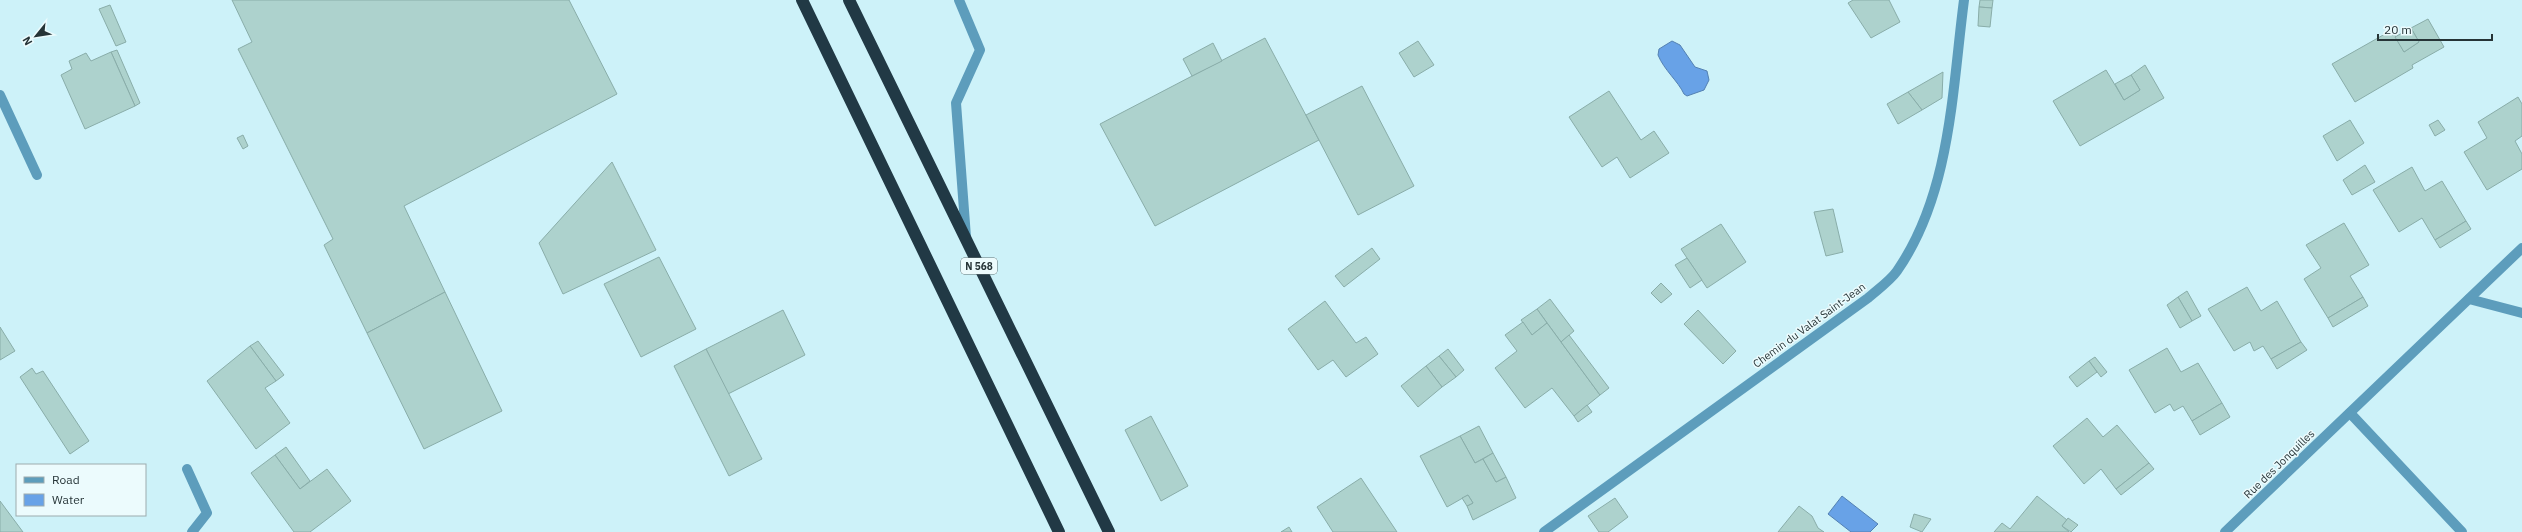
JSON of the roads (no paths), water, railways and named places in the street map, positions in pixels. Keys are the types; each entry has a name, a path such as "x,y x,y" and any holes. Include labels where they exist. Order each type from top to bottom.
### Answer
{"highway":[{"path":"802,0 1060,532"},
{"name":"N 568","path":"849,0 1109,532"}],"street":[{"path":"959,0 980,50 956,103 966,239"},
{"name":"Chemin du Valat Saint-Jean","path":"1544,532 1868,298 1896,272 1923,222 1943,162 1964,0"},
{"path":"0,95 37,175"},
{"name":"Rue des Jonquilles","path":"2225,532 2522,248"},
{"path":"2469,299 2522,313"},
{"path":"2350,413 2462,532"},
{"path":"188,469 207,513 192,532"}],"water":[{"path":"1672,41 1680,45 1695,67 1707,71 1709,80 1704,90 1687,96 1664,66 1658,55 1659,49"},
{"path":"1842,496 1878,524 1870,532 1851,532 1828,514"}]}
